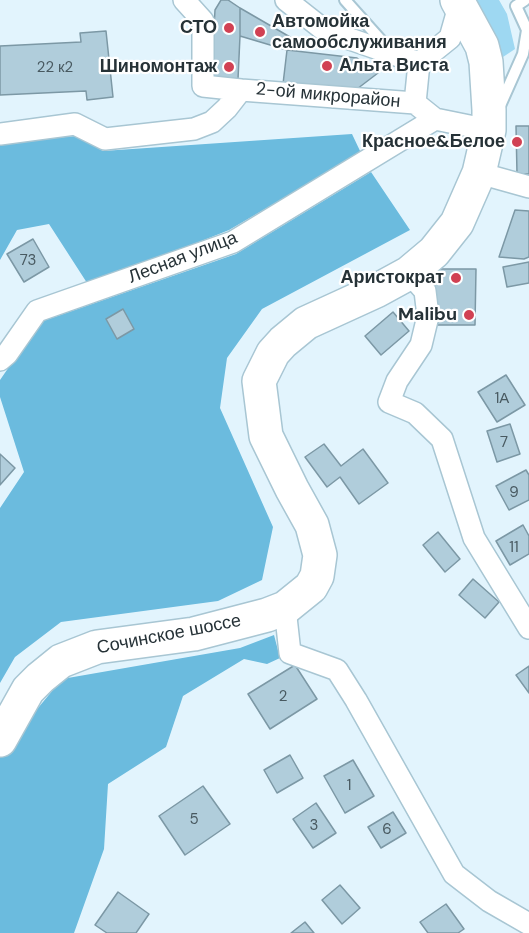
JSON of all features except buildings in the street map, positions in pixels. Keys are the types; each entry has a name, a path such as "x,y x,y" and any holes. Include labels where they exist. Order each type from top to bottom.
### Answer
{"highway":[{"name":"Сочинское шоссе","path":"0,740 28,690 61,661 97,647 194,634 267,615 285,608 311,586 316,576 320,555 312,525 266,435 259,381 273,353 306,323 409,273 434,252 457,223 479,173 489,120 486,62 482,46 458,1"}],"street":[{"name":"2-ой микрорайон","path":"184,0 203,21 203,86 416,103"},
{"path":"286,0 324,30 419,63"},
{"path":"458,1 450,38 419,63 416,103 435,119 489,120"},
{"name":"2-ой микрорайон","path":"0,134 75,124 105,139 194,129 212,122 241,90"},
{"name":"Лесная улица","path":"0,360 8,354 37,311 233,242 435,119"},
{"path":"479,173 529,187"},
{"path":"409,273 424,291 428,316 421,345 397,381 390,402 415,413 442,440 474,538 529,628"},
{"path":"285,608 290,653 337,670 454,874 489,902 529,924"}],"lane":[{"path":"345,0 392,53"},
{"path":"489,120 522,54 527,30 516,6 525,0"}],"shaded area":[{"path":"471,0 499,0 507,14 515,49 503,57 479,10"},
{"path":"352,134 361,153 229,230 89,286 49,224 17,230 0,260 0,143 76,136 103,151"},
{"path":"371,172 410,230 262,309 227,358 220,408 273,527 262,580 218,601 61,622 15,657 0,683 0,508 24,472 0,397 0,380 40,322 236,254"},
{"path":"274,635 280,658 267,664 244,659 183,696 166,747 108,784 104,849 74,933 0,933 0,754 62,679 240,648"}],"place":[{"name":"СТО","path":"229,28"},
{"name":"Автомойка самообслуживания","path":"260,32"},
{"name":"Альта Виста","path":"327,66"},
{"name":"Шиномонтаж","path":"229,67"},
{"name":"Красное&Белое","path":"517,142"},
{"name":"Аристократ","path":"456,278"},
{"name":"Malibu","path":"469,315"}]}
